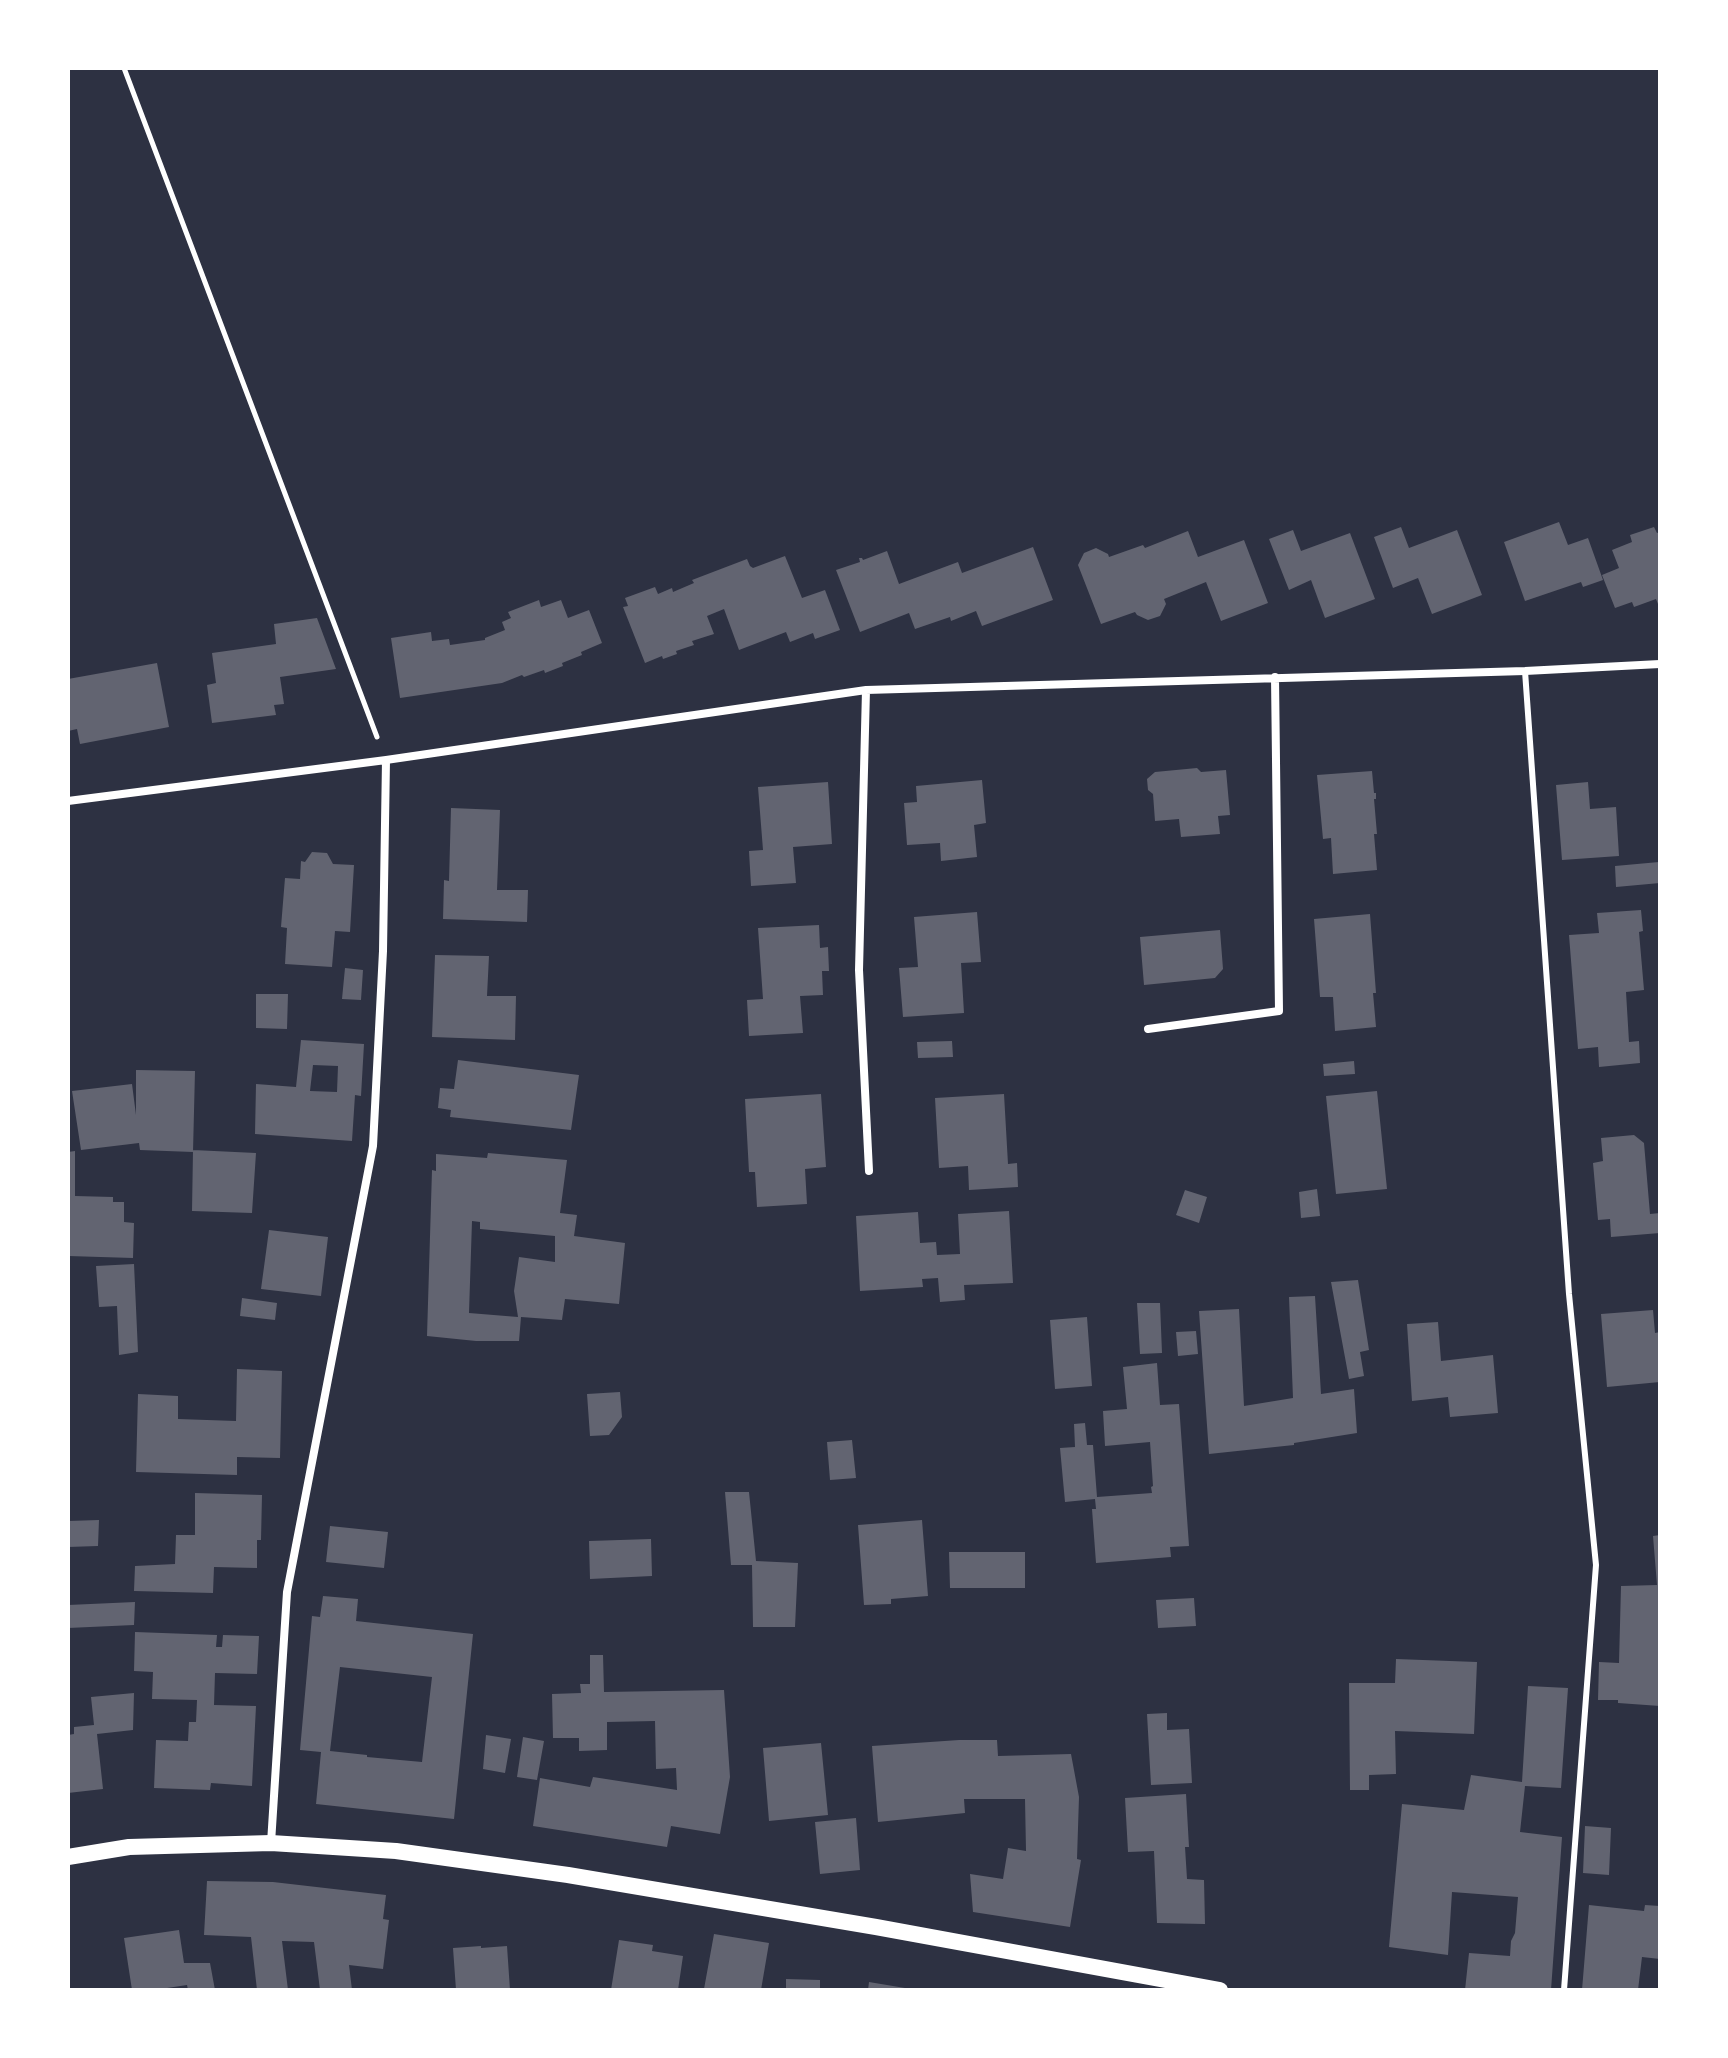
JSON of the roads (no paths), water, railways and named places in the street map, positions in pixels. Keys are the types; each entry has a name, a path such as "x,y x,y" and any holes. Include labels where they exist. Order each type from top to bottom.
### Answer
{"main road":[{"path":"68,1857 129,1847 271,1843 396,1851 568,1875 1220,1990"}],"street":[{"path":"68,801 386,760 866,690 1525,671 1660,664"},
{"path":"1148,1029 1279,1011 1275,677"},
{"path":"866,690 859,970 869,1171"},
{"path":"271,1843 287,1592 373,1146 383,951 386,760"}],"lane":[{"path":"1525,671 1569,1294 1596,1565 1564,1990"}]}
